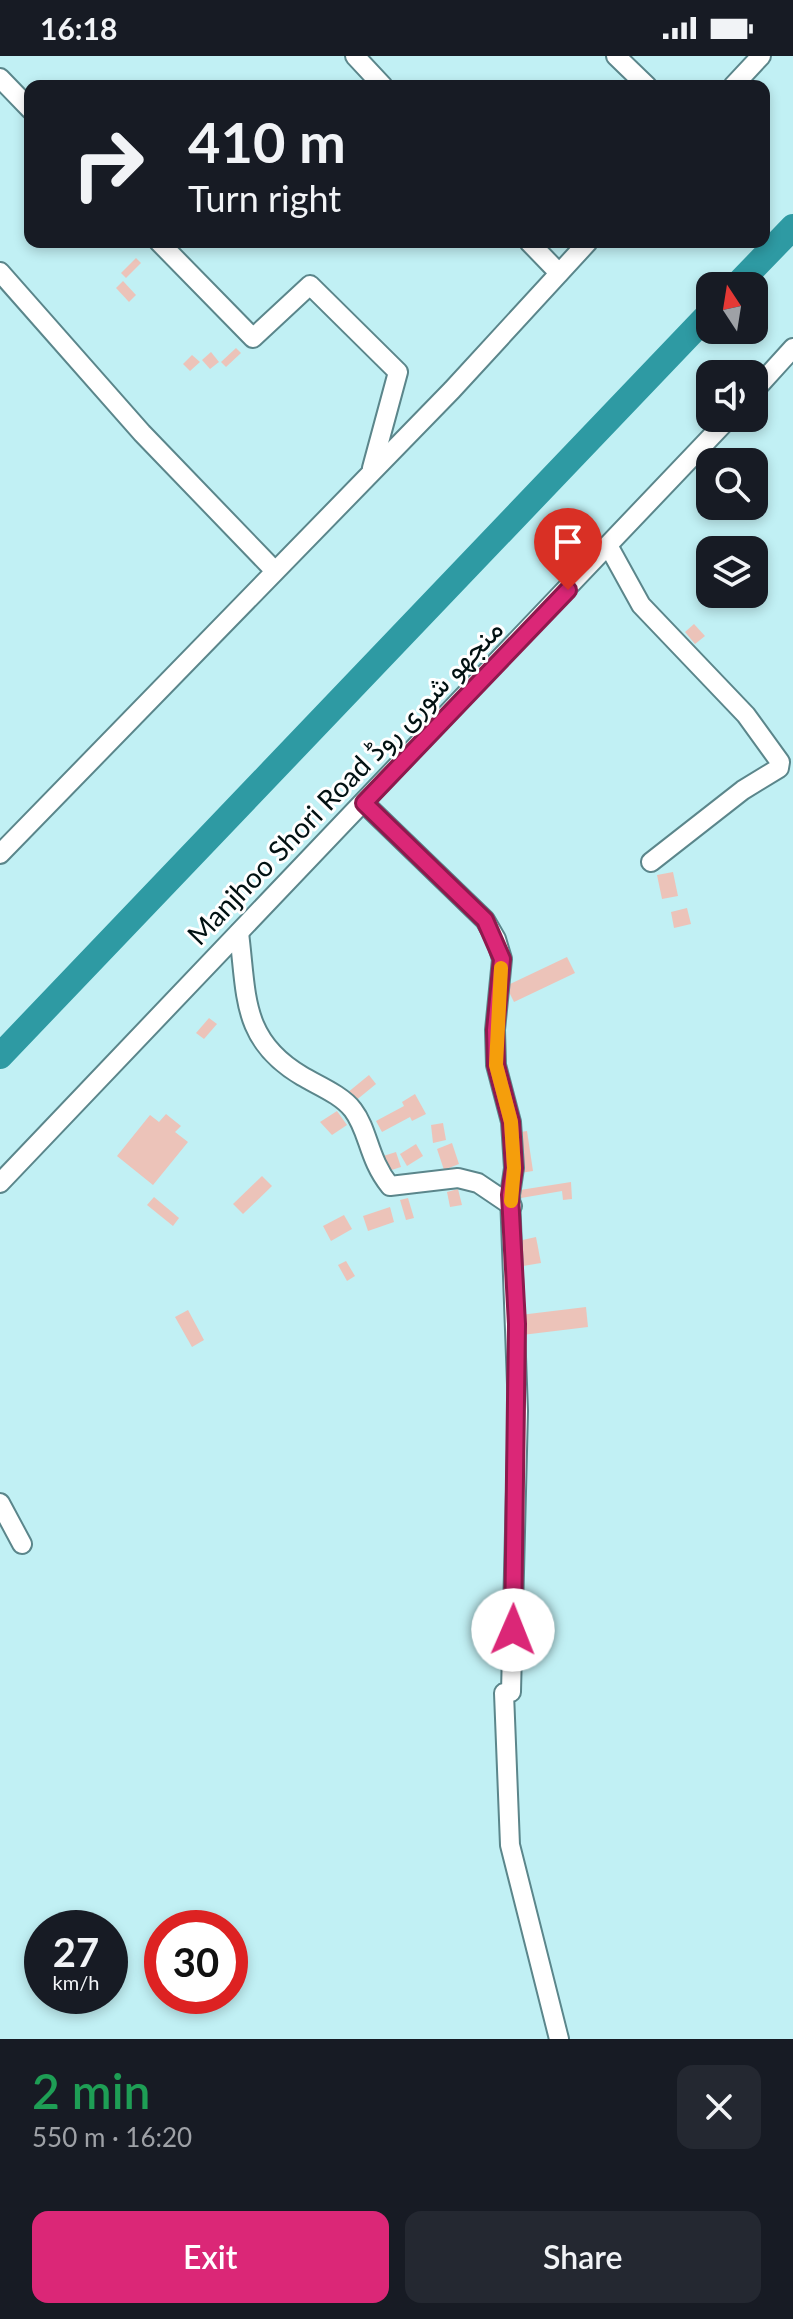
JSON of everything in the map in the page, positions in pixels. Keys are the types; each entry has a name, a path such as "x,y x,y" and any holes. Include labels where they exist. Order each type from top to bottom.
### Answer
{"street":[{"path":"355,56 377,80"},
{"path":"616,56 641,80"},
{"path":"739,80 761,56"},
{"path":"0,78 24,103"},
{"path":"165,248 253,338 310,285 398,372 372,471"},
{"path":"535,248 559,273"},
{"path":"0,854 452,390 582,248"},
{"path":"0,272 142,433 274,570"},
{"path":"768,376 793,348"},
{"name":"Manjhoo Shori Road منجھو شوری روڈ","path":"0,1183 716,432"},
{"path":"609,547 641,605 746,715 780,762 779,768 743,790 705,824 651,862"},
{"path":"364,803 485,920 496,939 502,959 495,1030 496,1065 511,1122 514,1168 512,1206 518,1411 511,1692 504,1693 506,1795 510,1845 559,2039"},
{"path":"239,933 251,1023 262,1043 294,1071 353,1109 375,1168 390,1186 458,1178 478,1183 512,1206"},
{"path":"0,1503 22,1544"}],"building":[{"path":"136,258 141,263 126,278 121,273"},
{"path":"123,281 136,295 129,302 116,288"},
{"path":"236,348 241,353 226,367 221,362"},
{"path":"211,352 219,362 210,369 202,360"},
{"path":"192,355 200,362 190,371 183,364"},
{"path":"694,624 705,636 695,644 685,632"},
{"path":"673,872 678,896 662,899 657,875"},
{"path":"687,908 691,924 674,928 671,912"},
{"path":"567,957 575,973 514,1002 506,986"},
{"path":"209,1018 217,1024 204,1039 196,1033"},
{"path":"369,1075 376,1084 354,1102 347,1093"},
{"path":"415,1094 426,1114 412,1121 410,1117 382,1132 376,1121 404,1106 402,1102"},
{"path":"337,1111 347,1125 332,1135 320,1122"},
{"path":"166,1114 181,1126 175,1132 188,1142 153,1185 117,1156 150,1115 159,1122"},
{"path":"443,1123 446,1140 433,1143 431,1125"},
{"path":"527,1131 533,1171 520,1173 514,1133"},
{"path":"452,1143 459,1164 444,1170 437,1149"},
{"path":"416,1144 423,1156 407,1166 400,1154"},
{"path":"396,1152 401,1167 382,1173 377,1158"},
{"path":"262,1176 272,1186 243,1214 233,1204"},
{"path":"571,1182 572,1199 563,1200 562,1191 521,1198 520,1190"},
{"path":"458,1189 462,1205 450,1207 447,1192"},
{"path":"154,1197 179,1218 173,1226 147,1205"},
{"path":"408,1198 414,1218 406,1220 400,1200"},
{"path":"390,1207 394,1222 368,1231 363,1216"},
{"path":"344,1215 352,1229 331,1241 323,1226"},
{"path":"536,1237 541,1263 523,1266 518,1241"},
{"path":"346,1261 355,1276 347,1281 338,1265"},
{"path":"586,1307 588,1327 522,1335 520,1315"},
{"path":"188,1310 204,1340 192,1347 175,1317"}],"waterway":[{"path":"750,272 793,227"},
{"path":"0,1056 696,328"}],"slow traffic":[{"path":"501,968 495,1030 496,1065 511,1122 514,1168 511,1201"}],"route":[{"path":"513,1630 517,1324 510,1195 514,1168 511,1122 496,1065 495,1030 502,959 496,939 485,920 364,803 568,590"}]}
